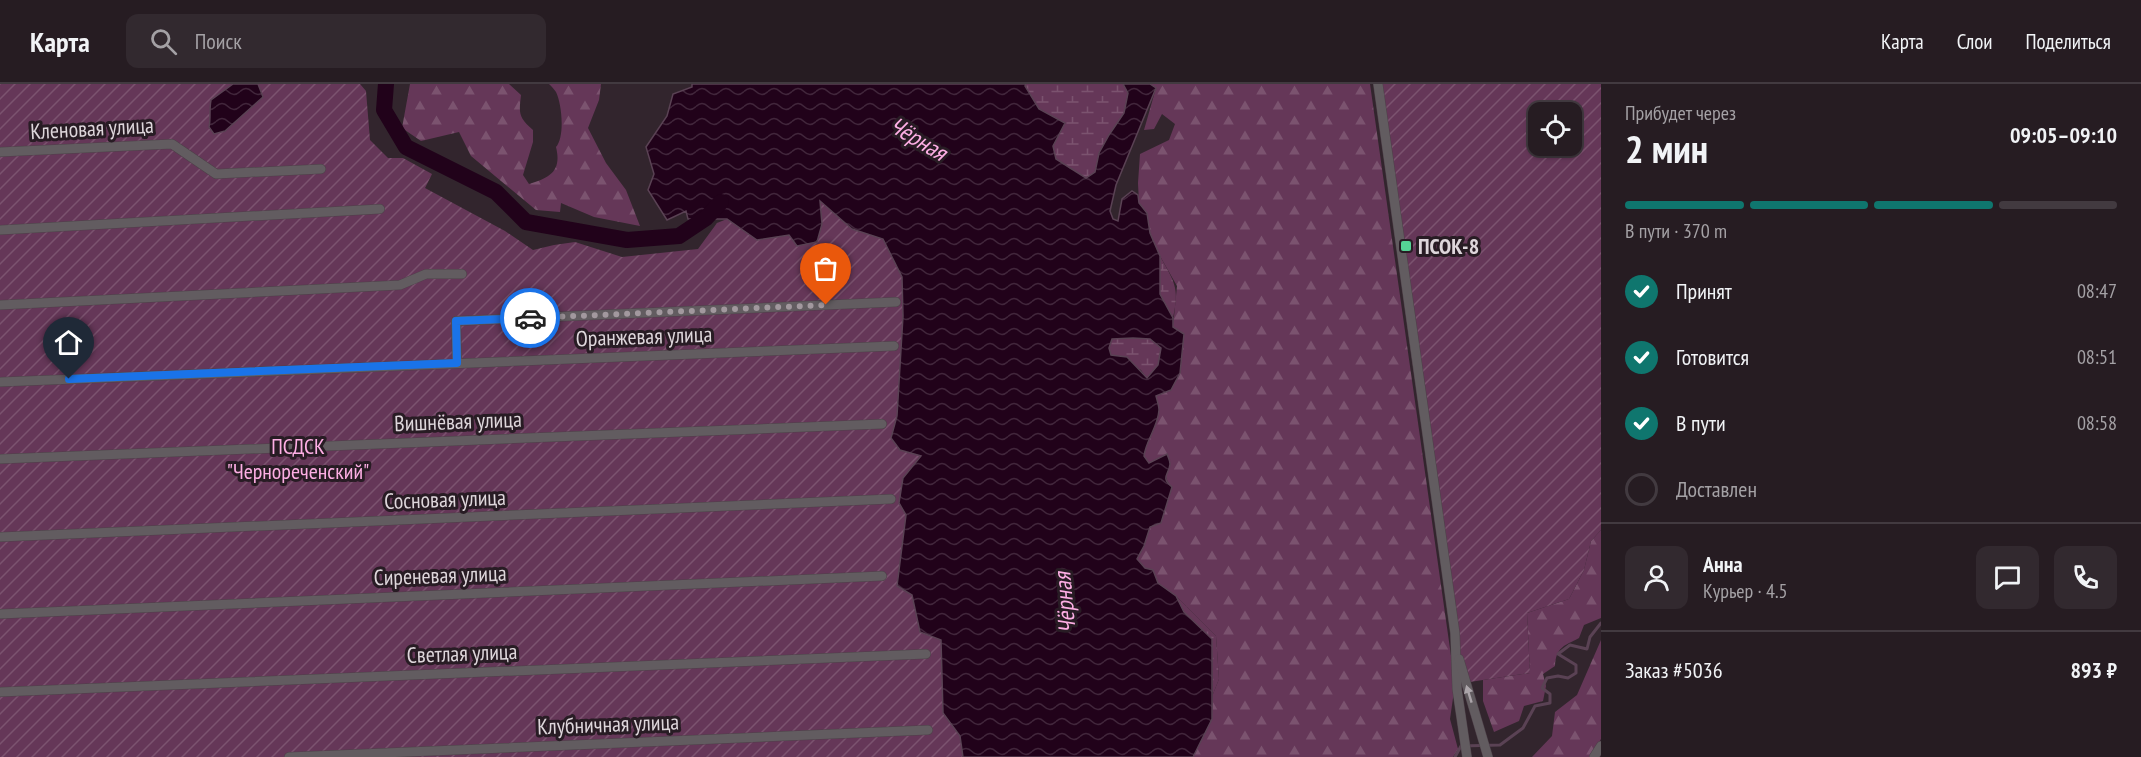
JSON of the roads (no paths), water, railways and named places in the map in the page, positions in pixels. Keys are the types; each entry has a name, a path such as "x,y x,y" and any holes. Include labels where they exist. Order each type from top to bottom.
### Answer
{"street":[{"path":"1378,84 1457,651 1457,689 1467,757"},
{"name":"Кленовая улица","path":"0,152 172,144 216,174 321,169"},
{"path":"0,230 380,209"},
{"path":"0,305 400,285 426,274 462,274"},
{"path":"457,363 456,321 896,303"},
{"name":"Оранжевая улица","path":"0,382 894,346"},
{"name":"Вишнёвая улица","path":"0,459 882,424"},
{"name":"Сосновая улица","path":"0,537 891,499"},
{"name":"Сиреневая улица","path":"0,614 882,576"},
{"path":"1457,651 1488,757"},
{"name":"Светлая улица","path":"0,692 926,654"},
{"name":"Клубничная улица","path":"289,757 928,730"},
{"path":"1594,757 1601,746"}],"water":[{"path":"233,84 258,84 263,97 225,131 214,134 209,127 211,100"},
{"path":"692,84 1026,84 1025,86 1039,109 1065,123 1053,146 1056,159 1086,178 1095,172 1099,153 1124,113 1128,93 1123,84 1150,84 1156,88 1116,185 1110,211 1113,219 1118,221 1122,199 1132,191 1138,195 1139,203 1147,213 1150,233 1160,256 1160,294 1173,318 1173,327 1184,334 1180,373 1171,390 1156,396 1158,416 1144,456 1149,463 1167,454 1170,464 1166,481 1172,487 1161,523 1150,527 1137,559 1145,568 1153,570 1158,583 1176,596 1184,612 1212,639 1212,719 1193,757 963,757 960,736 943,713 941,640 920,632 912,595 897,586 906,515 899,503 903,478 921,456 900,450 891,438 897,416 903,316 902,277 883,239 852,229 820,201 822,224 817,242 797,246 789,235 757,240 727,219 688,219 686,211 667,220 648,190 654,174 646,147 667,116 673,94 692,87","holes":["1112,339 1150,339 1161,348 1158,365 1147,378 1127,357 1111,355 1109,348"]}],"waterway":[{"name":"Чёрная","path":"386,84 384,110 406,147 496,192 526,222 627,240 679,236 706,218 721,202"},
{"path":"1455,757 1461,746 1500,745 1523,728 1535,706 1550,703 1550,694 1542,688 1547,678 1558,676 1568,678 1576,673 1576,665 1558,654 1570,645 1587,649 1590,637 1601,623"}],"place":[{"name":"ПСОК-8","path":"1406,246"}],"park label":[{"name":"ПСДСК \"Чернореченский\"","path":"298,458"}]}
